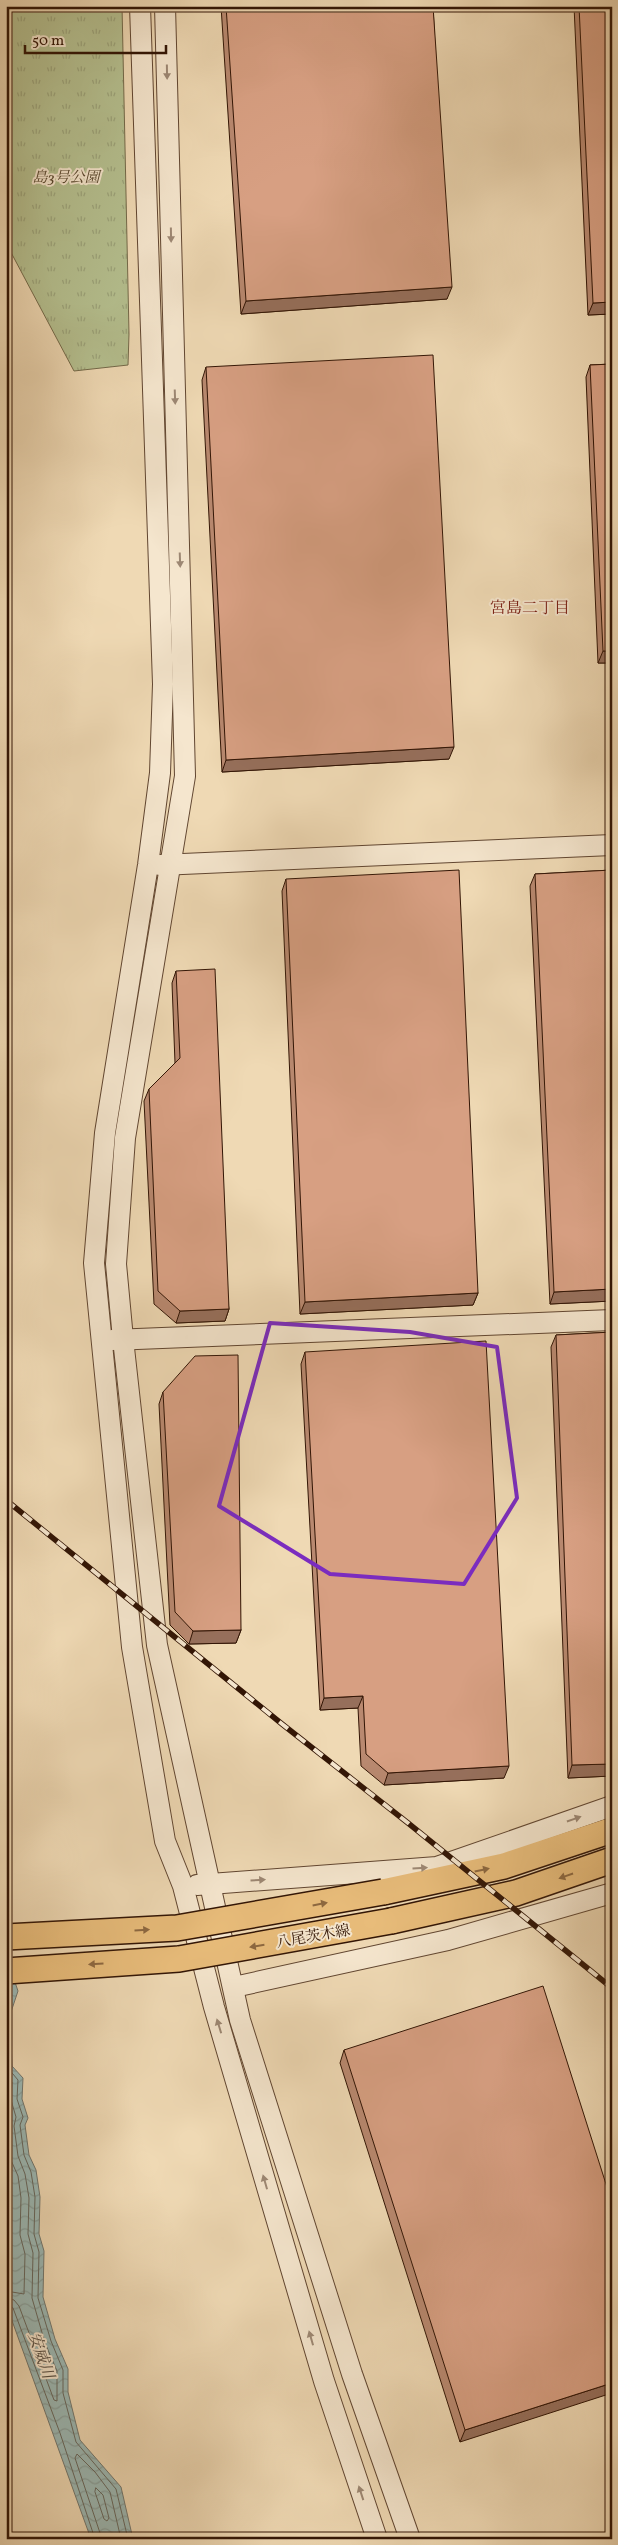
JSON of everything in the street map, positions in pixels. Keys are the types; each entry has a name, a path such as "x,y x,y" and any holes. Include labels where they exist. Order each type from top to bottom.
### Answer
{"main road":[{"name":"八尾茨木線","path":"6,1937 177,1928 383,1892 504,1866 612,1830"},
{"name":"八尾茨木線","path":"6,1971 179,1959 391,1921 516,1893 612,1860"}],"street":[{"path":"140,6 162,684 160,773 148,865 105,1133 94,1263 132,1646 165,1841 183,1886 214,2007 321,2371 377,2539"},
{"path":"165,6 185,776 172,865 125,1138 116,1264 123,1339 157,1645 240,2020 349,2365 410,2539"},
{"path":"148,865 612,845"},
{"path":"102,1340 612,1320"},
{"path":"183,1886 437,1867 612,1806"},
{"path":"234,1987 448,1940 612,1893"}],"highlighted area":[{"path":"270,1323 410,1332 497,1347 517,1498 464,1584 330,1574 219,1506"}],"green space":[{"name":"島3号公園","path":"6,6 122,6 129,334 128,365 74,371 6,243"}],"water":[{"name":"安威川","path":"6,1956 18,1991 10,2015 12,2066 23,2078 22,2099 28,2118 25,2125 29,2155 36,2170 40,2197 39,2234 44,2251 43,2297 55,2339 68,2369 68,2392 80,2440 121,2487 133,2539 91,2539 6,2304"}],"building":[{"path":"226,6 433,6 452,287 246,301"},
{"path":"579,6 612,6 612,302 593,303"},
{"path":"433,355 454,747 226,760 206,367"},
{"path":"612,364 612,651 603,651 590,365"},
{"path":"459,870 478,1293 305,1302 286,879"},
{"path":"612,870 612,1289 554,1292 535,874"},
{"path":"215,969 229,1309 180,1311 158,1291 149,1089 180,1058 176,971"},
{"path":"612,1332 612,1764 572,1765 556,1335"},
{"path":"486,1341 509,1766 388,1773 366,1754 363,1696 324,1698 305,1352"},
{"path":"238,1355 241,1630 193,1631 175,1612 163,1392 195,1356"},
{"path":"543,1986 612,2203 612,2383 465,2430 344,2050"}],"railway":[{"path":"6,1500 612,1988"}],"district":[{"name":"宮島二丁目","path":"530,607"}]}
